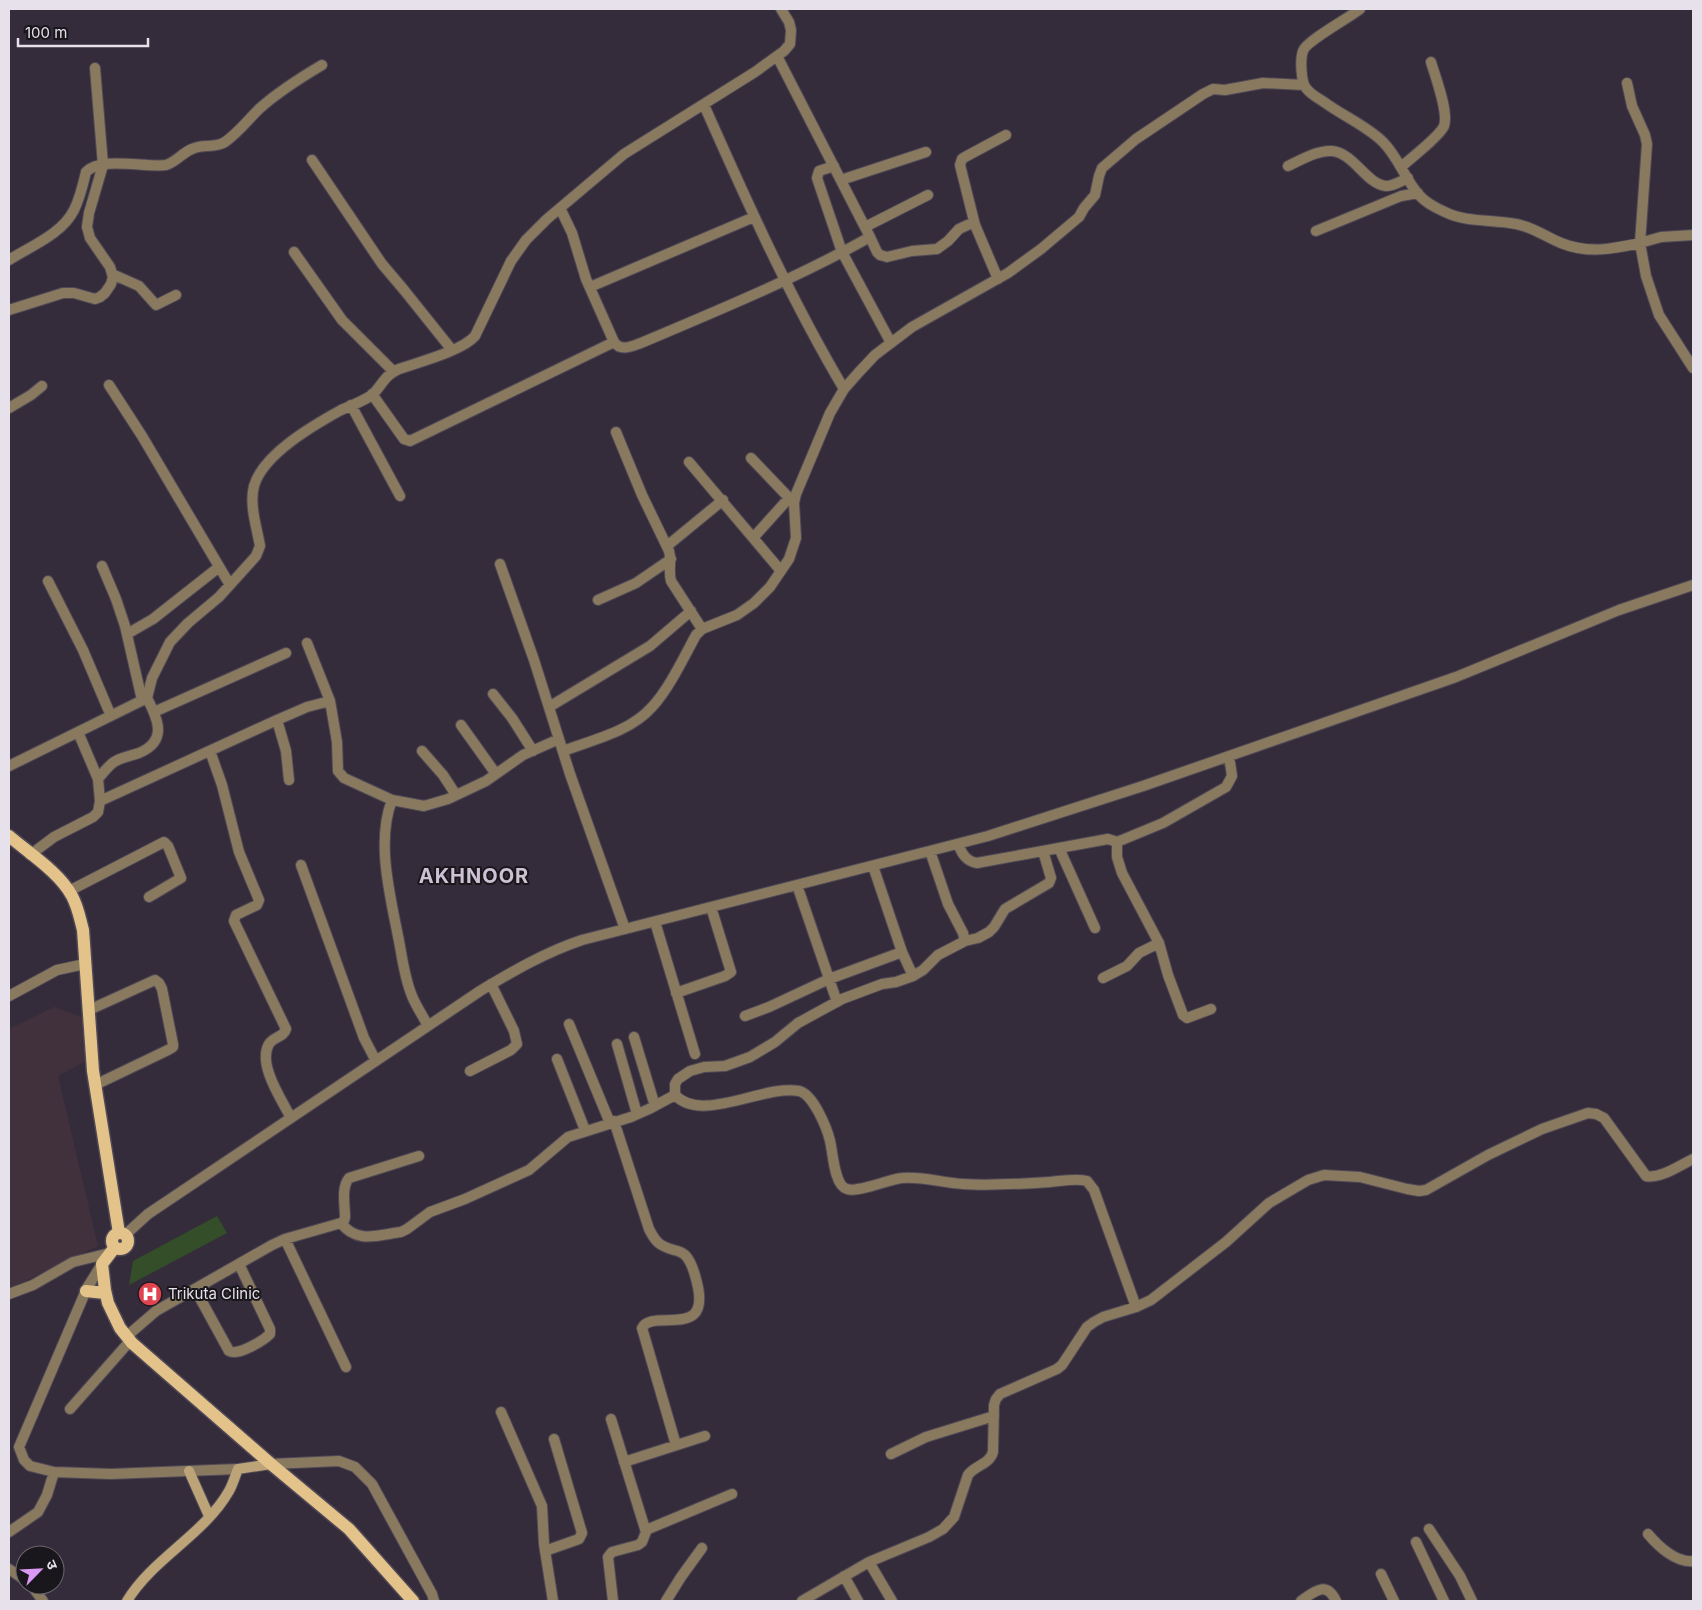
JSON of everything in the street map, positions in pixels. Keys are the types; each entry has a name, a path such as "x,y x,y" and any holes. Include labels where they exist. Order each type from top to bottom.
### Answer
{"main road":[{"path":"9,836 69,891 76,904 81,924 95,1085 122,1234 128,1241 126,1246 112,1250 102,1264 105,1293 120,1328 146,1357 349,1528 413,1601"},
{"path":"86,1291 105,1293"}],"street":[{"path":"9,766 144,699 170,642 230,585 259,551 260,546 253,506 254,485 263,470 286,444 299,434 372,394 394,372 452,350 475,336 518,251 526,240 560,208 624,154 704,105 777,56 790,44 789,22 781,9"},
{"path":"1360,9 1307,44 1303,50 1302,75 1313,95 1383,142 1418,193 1433,206 1447,213 1465,218 1525,226 1562,243 1585,250 1600,250 1661,237 1693,235"},
{"path":"777,56 880,255 887,257 912,251 937,249 948,242 959,229 974,222"},
{"path":"1401,167 1444,126 1443,106 1430,62"},
{"path":"9,260 64,224 73,211 86,172 98,166 166,165 191,149 219,145 226,141 274,97 296,80 322,65"},
{"path":"9,310 63,293 79,294 90,298 100,297 111,284 112,274 108,264 88,233 89,213 98,166 95,68"},
{"path":"754,538 792,500 844,389 874,356 928,316 998,279 1041,249 1076,221 1095,195 1098,176 1102,168 1136,139 1203,94 1214,89 1225,90 1302,75"},
{"path":"1627,82 1632,106 1647,144 1640,243 1646,276 1659,315 1693,368"},
{"path":"704,105 754,217 785,280 820,348 844,389"},
{"path":"998,279 974,222 960,171 960,162 965,157 1006,135"},
{"path":"1288,166 1316,154 1332,151 1347,157 1378,183 1385,186 1408,178"},
{"path":"841,180 926,152"},
{"path":"312,160 382,264 452,350"},
{"path":"834,166 819,171 817,178 842,252 891,343"},
{"path":"1316,231 1401,196 1418,193"},
{"path":"866,227 928,195"},
{"path":"560,208 572,233 590,287 614,342 623,348 641,343 785,280 870,237"},
{"path":"590,287 754,217"},
{"path":"294,252 342,320 394,372"},
{"path":"112,274 140,286 156,305 176,295"},
{"path":"372,394 404,439 410,441 614,342"},
{"path":"109,384 230,585"},
{"path":"9,408 42,386"},
{"path":"351,405 400,496"},
{"path":"616,432 642,495 667,546 671,559 669,574 671,581 702,629"},
{"path":"564,754 621,729 646,713 658,700 696,635 702,629 745,610 770,587 782,571 789,559 796,538 792,500 751,458"},
{"path":"689,462 782,571"},
{"path":"667,546 723,500"},
{"path":"598,600 636,583 671,559"},
{"path":"500,564 624,929"},
{"path":"98,779 113,763 141,752 153,744 157,739 158,732 154,712 144,699 116,599 102,566"},
{"path":"126,634 153,619 219,567"},
{"path":"48,581 83,650 111,716"},
{"path":"122,1234 148,1214 491,984 513,970 560,947 988,836 1143,786 1456,677 1619,610 1693,585"},
{"path":"549,707 650,646 691,611"},
{"path":"307,643 330,701 337,742 338,771 344,778 391,805 424,806 448,799 486,780 524,755 559,739"},
{"path":"154,712 286,653"},
{"path":"493,694 512,718 533,751"},
{"path":"100,801 277,720 307,707 330,701"},
{"path":"277,720 286,750 289,780"},
{"path":"460,725 496,774"},
{"path":"34,858 54,837 94,816 98,812 100,801 98,779 78,732"},
{"path":"210,751 222,785 234,834 259,902 257,905 236,915 234,921 286,1029 285,1032 270,1042 267,1048 266,1059 272,1082 291,1118"},
{"path":"422,751 443,775 456,795"},
{"path":"958,844 964,857 976,864 1108,839 1117,842 1163,823 1226,787 1232,776 1229,756"},
{"path":"391,805 386,820 386,876 411,994 428,1026"},
{"path":"69,891 164,842 168,846 181,878 149,897"},
{"path":"1117,842 1117,858 1122,873 1158,942 1168,975 1185,1018 1190,1018 1211,1009"},
{"path":"1059,848 1096,928"},
{"path":"930,851 948,904 963,933 965,941"},
{"path":"675,1095 675,1084 678,1079 687,1073 704,1067 734,1064 750,1057 775,1042 798,1023 837,1002 882,984 896,982 913,976 938,954 989,932 1005,909 1049,883 1050,878 1043,851"},
{"path":"301,864 364,1038 376,1061"},
{"path":"872,866 902,952 913,976"},
{"path":"797,885 837,1002"},
{"path":"676,993 725,976 731,972 711,907"},
{"path":"655,922 695,1054"},
{"path":"1103,978 1127,966 1139,953 1158,942"},
{"path":"745,1016 829,979 902,952"},
{"path":"9,996 58,970 85,964"},
{"path":"89,1010 144,984 155,980 158,981 162,989 173,1044 173,1047 168,1050 95,1085"},
{"path":"470,1071 512,1050 517,1044 514,1031 491,984"},
{"path":"569,1024 612,1122 652,1234 660,1245 684,1254 691,1265 697,1283 699,1303 693,1316 674,1321 650,1321 645,1323 642,1328 676,1445"},
{"path":"634,1037 654,1106"},
{"path":"617,1044 636,1114"},
{"path":"557,1059 585,1130"},
{"path":"675,1095 685,1103 696,1106 778,1092 795,1091 804,1093 812,1101 826,1130 840,1183 846,1189 857,1189 902,1178 982,1184 1088,1180 1094,1190 1136,1307"},
{"path":"341,1223 347,1231 360,1237 401,1232 430,1212 529,1170 562,1140 585,1130 636,1114 675,1095"},
{"path":"802,1601 869,1562 929,1537 943,1529 954,1516 971,1470 991,1459 994,1452 994,1416 996,1399 1000,1394 1057,1369 1087,1327 1103,1317 1136,1307 1151,1300 1226,1242 1269,1203 1308,1180 1324,1175 1360,1177 1407,1189 1426,1190 1488,1155 1542,1128 1588,1113 1604,1118 1646,1176 1660,1175 1693,1159"},
{"path":"70,1409 128,1338 156,1311 272,1244 341,1223 345,1217 344,1191 349,1178 419,1156"},
{"path":"285,1239 346,1367"},
{"path":"9,1294 41,1280 73,1262 112,1250"},
{"path":"9,1454 18,1447 86,1291 102,1264"},
{"path":"195,1289 229,1351 233,1353 239,1352 264,1339 270,1334 270,1329 238,1264"},
{"path":"502,1412 542,1506 545,1551 553,1601"},
{"path":"891,1454 926,1436 994,1416"},
{"path":"611,1419 646,1530 644,1538 638,1545 612,1552 608,1557 613,1601"},
{"path":"624,1462 705,1436"},
{"path":"545,1551 579,1539 582,1533 554,1439"},
{"path":"18,1447 24,1460 30,1466 54,1472 111,1474 190,1471 238,1469 271,1464 339,1461 356,1467 372,1484 432,1594 434,1601"},
{"path":"127,1601 154,1568 209,1516 229,1491 238,1469"},
{"path":"190,1471 209,1516"},
{"path":"9,1532 38,1512 54,1472"},
{"path":"646,1530 732,1494"},
{"path":"1429,1529 1460,1576 1472,1601"},
{"path":"1648,1534 1658,1546 1685,1561 1693,1561"},
{"path":"1416,1542 1444,1601"},
{"path":"666,1601 702,1548"},
{"path":"869,1562 892,1601"},
{"path":"1381,1574 1394,1601"},
{"path":"844,1576 858,1601"},
{"path":"1301,1601 1318,1589 1322,1589 1330,1593 1336,1601"}],"shaded area":[{"path":"54,1007 84,1018 88,1060 58,1076 98,1246 9,1289 9,1029"}],"green space":[{"path":"217,1216 227,1233 129,1285 133,1261"}],"place":[{"name":"Trikuta Clinic","path":"150,1294"}],"district":[{"name":"AKHNOOR","path":"474,876"}]}
